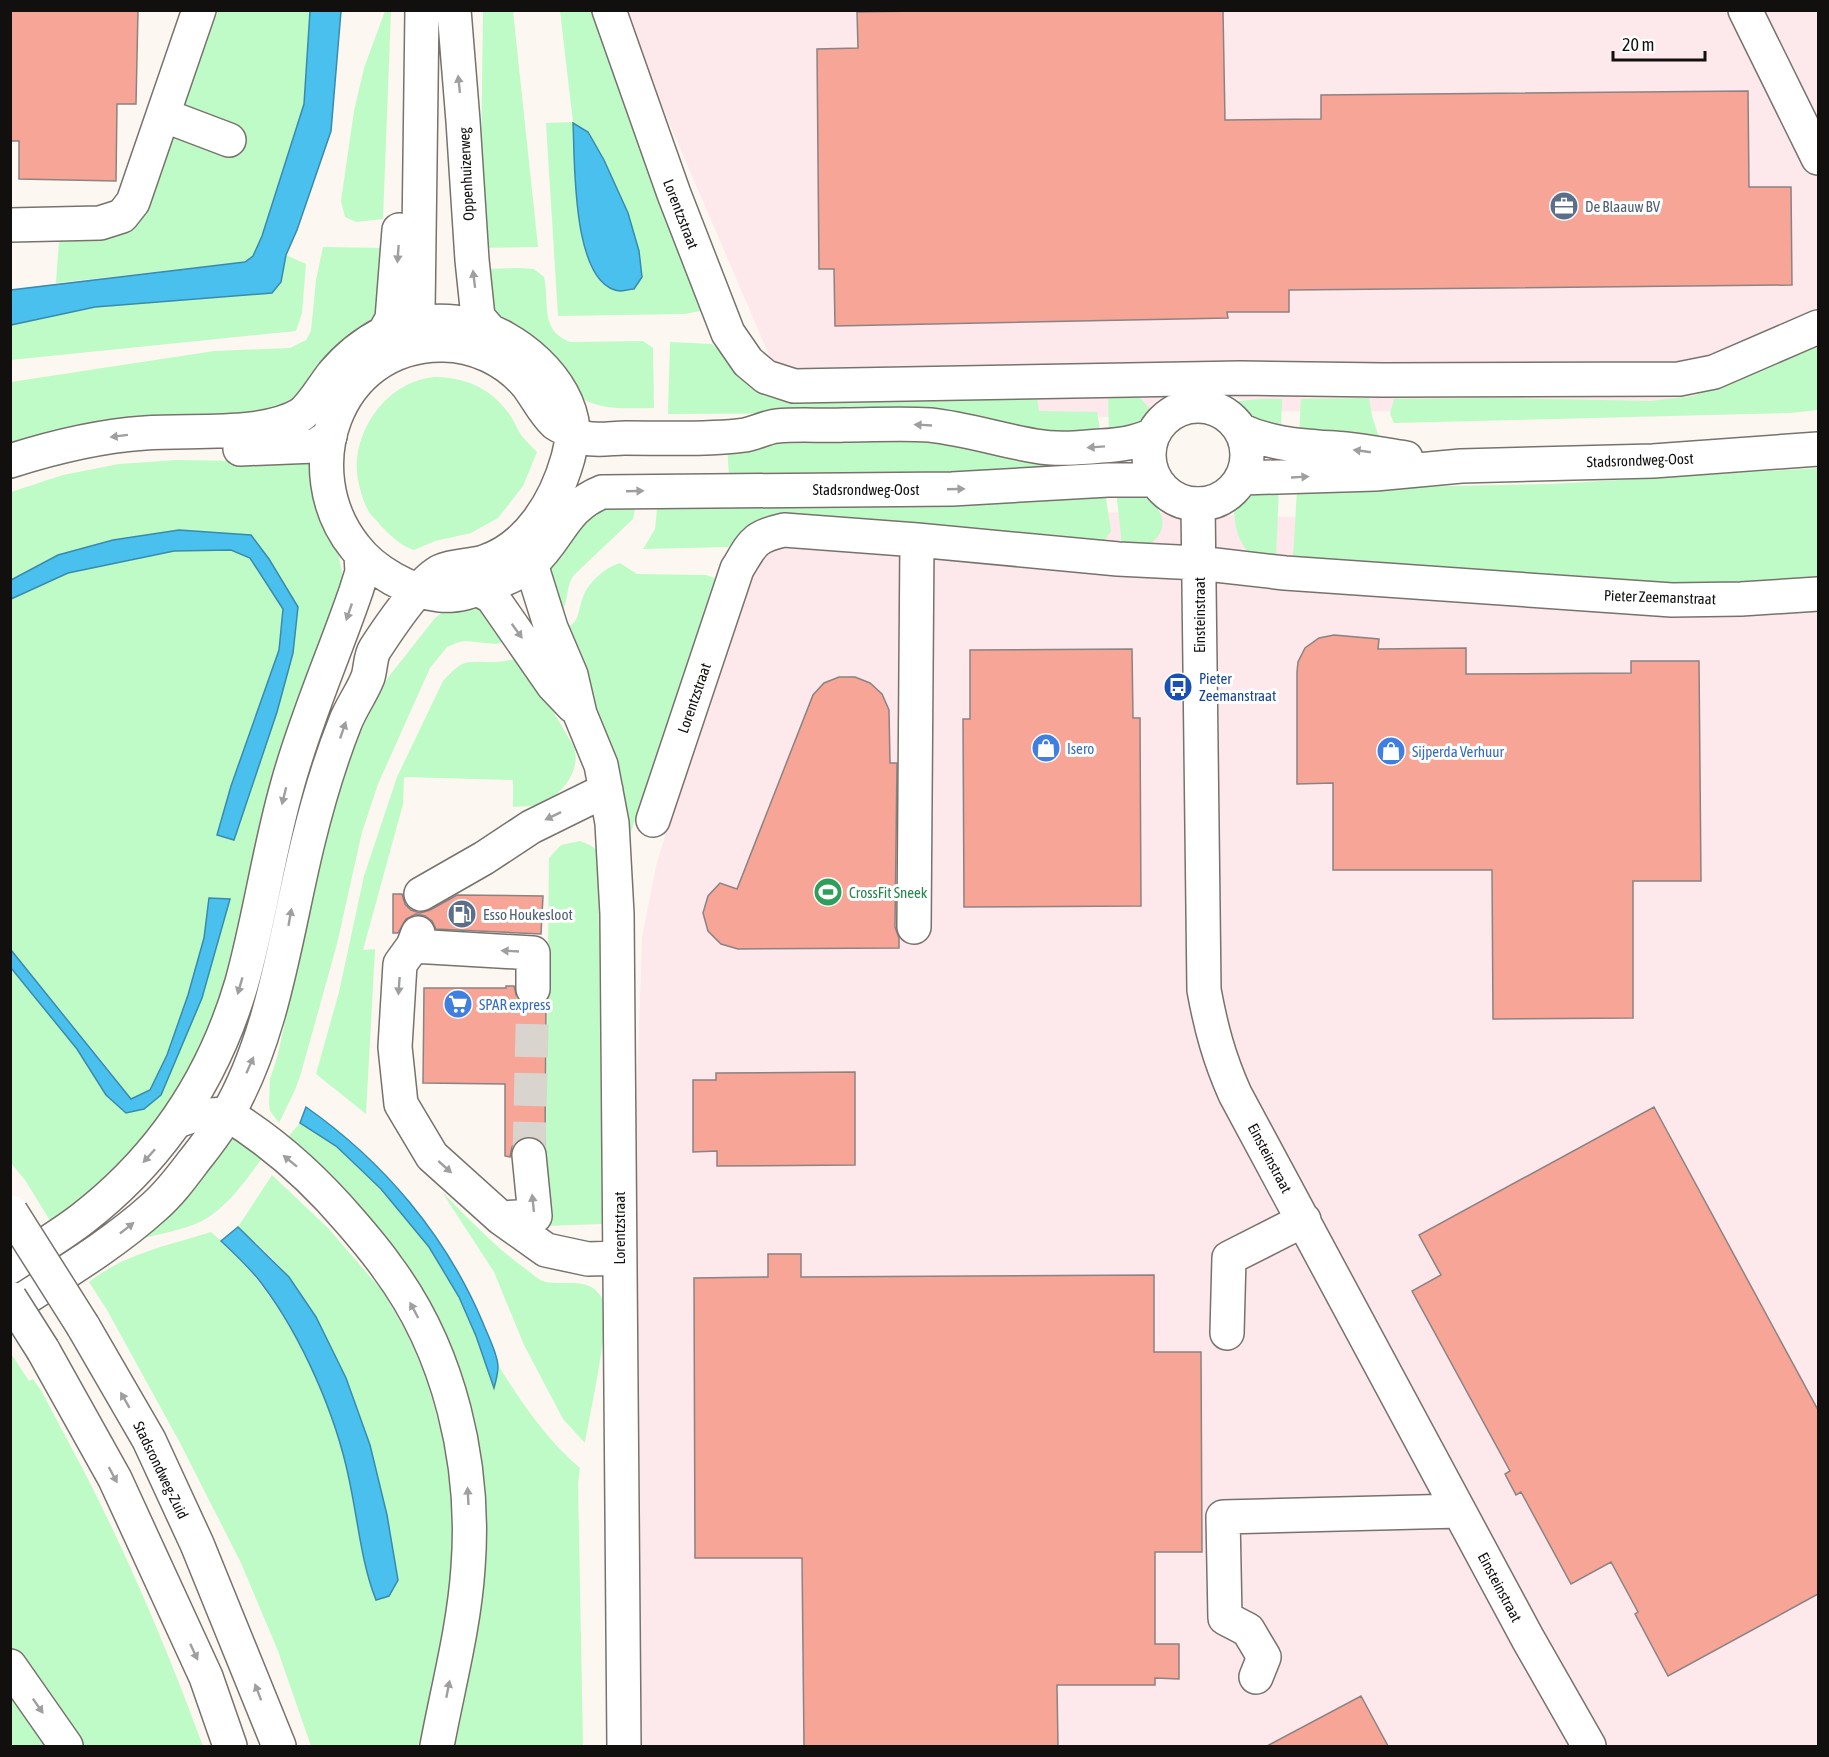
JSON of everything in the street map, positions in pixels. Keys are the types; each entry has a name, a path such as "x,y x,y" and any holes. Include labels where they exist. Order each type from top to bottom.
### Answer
{"main road":[{"path":"10,225 100,223 122,216 133,202 199,10"},
{"path":"10,461 116,435 256,430 284,424 302,414 316,399 334,373 366,344 400,336 433,321 473,325 519,347 543,368 556,385 570,418 568,457 553,495 526,553 506,579 463,593 430,592 391,578 361,555 337,520 330,500 326,468 330,436 343,400 369,370 385,359 400,336 418,312 422,10"},
{"name":"Oppenhuizerweg","path":"454,10 478,317 491,332"},
{"name":"Lorentzstraat","path":"609,10 674,194 728,333 748,362 766,377 794,386 1241,378 1679,379 1714,372 1818,327"},
{"path":"1745,10 1818,158"},
{"path":"163,115 229,140"},
{"path":"400,336 422,346 461,347 498,360 528,386 557,425 581,413 617,418 753,420 775,426 928,425 971,431 1037,447 1070,449 1135,443 1153,435"},
{"path":"1194,406 1219,411 1234,422 1240,430 1247,450 1246,462 1241,478 1225,496 1212,502 1198,504 1185,502 1173,497 1156,480 1150,463 1149,448 1157,427 1170,414 1194,406"},
{"name":"Stadsrondweg-Oost","path":"1240,430 1259,439 1289,444 1348,449 1461,466"},
{"path":"177,432 242,449 315,446 330,436"},
{"name":"Stadsrondweg-Oost","path":"1241,478 1375,474 1461,466 1653,461 1818,449"},
{"name":"Stadsrondweg-Oost","path":"526,553 549,545 562,523 579,504 602,492 952,489 1108,480 1156,480"},
{"name":"Einsteinstraat","path":"1198,504 1203,990 1221,1063 1235,1094 1459,1511 1589,1746"},
{"name":"Pieter Zeemanstraat","path":"752,544 762,535 783,530 1118,559 1198,563 1285,573 1672,600 1741,599 1818,594"},
{"path":"914,927 917,540"},
{"name":"Lorentzstraat","path":"653,820 737,569 752,544"},
{"path":"10,1308 125,1231 156,1205 194,1161 227,1114 254,1056 268,1015 316,805 346,720 369,675 372,653 430,592 440,572 495,558 526,553"},
{"name":"Lorentzstraat","path":"526,553 551,628 571,675 580,714 601,765 612,822 617,914 624,1746"},
{"path":"10,1266 82,1218 147,1159 177,1121 205,1076 233,1010 254,934 288,783 356,591 362,572 361,555"},
{"name":"Lorentzstraat","path":"478,589 492,597 553,685 580,714"},
{"path":"421,894 484,858 531,827 606,790"},
{"path":"533,988 533,953 415,939 400,964 395,1047 401,1104 432,1156 501,1218 546,1250 588,1259 619,1258"},
{"path":"177,1121 192,1116 227,1114 274,1148 326,1192 388,1268 413,1308 433,1350 448,1387 467,1473 468,1567 463,1613 437,1746"},
{"path":"501,1218 535,1216 529,1155"},
{"name":"Stadsrondweg-Zuid","path":"11,1212 83,1326 149,1440 197,1544 279,1746"},
{"path":"1227,1333 1229,1258 1304,1220"},
{"path":"10,1298 44,1350 115,1479 206,1677 230,1746"},
{"path":"1256,1677 1264,1657 1248,1630 1225,1618 1223,1517 1459,1511"},
{"path":"10,1666 66,1746"}],"shaded area":[{"path":"623,10 1818,11 1818,391 1669,412 1269,411 1215,389 1174,391 1156,401 1145,414 1051,421 791,406 623,15"},
{"path":"771,509 1092,512 1818,529 1818,1746 638,1746 632,1251 642,937 657,862"}],"green space":[{"path":"218,11 310,11 304,104 262,236 253,256 245,262 56,283 59,241 67,233 160,172"},
{"path":"385,11 391,11 383,219 356,222 345,217 341,201 354,111 364,68"},
{"path":"483,11 513,11 538,247 480,248"},
{"path":"560,11 597,11 700,287 700,311 685,314 558,316 546,123 573,122","holes":["573,123 604,160 628,213 639,251 642,277 634,288 623,291 607,286 597,277 589,263 579,212"]},
{"path":"323,247 386,248 382,308 369,328 296,401 277,411 11,452 11,382 214,351 290,348 306,340 311,331 316,280"},
{"path":"286,255 306,264 302,313 296,331 11,360 10,325 95,307 178,299 281,282"},
{"path":"483,269 534,269 544,277 550,323 560,337 570,342 643,341 653,348 654,408 601,406 585,400 503,322 496,314"},
{"path":"670,342 712,344 743,374 1037,397 1039,411 1097,412 1101,436 834,413 668,414"},
{"path":"1818,342 1818,410 1790,413 1394,423 1390,414 1394,399 1498,398 1651,401 1693,396"},
{"path":"434,377 465,381 484,390 507,411 521,435 537,452 523,486 498,518 471,533 435,541 414,550 392,537 369,512 359,486 357,458 365,429 382,404 405,386"},
{"path":"1108,393 1140,398 1153,412 1139,425 1109,438"},
{"path":"1369,398 1380,440 1299,436 1301,399"},
{"path":"1261,399 1282,399 1281,432 1251,423 1232,404"},
{"path":"944,441 1077,459 1078,472 729,477 727,444"},
{"path":"176,460 310,462 312,491 318,517 338,552 342,572 341,596 221,1019 141,1154 54,1227 25,1180 11,1163 10,968 77,1049 106,1095 144,1109 202,998 230,899 209,898 204,938 188,995 167,1055 150,1090 131,1099 11,949 11,599 68,573 174,551 231,550 250,558 283,609 279,650 231,786 217,835 234,840 277,712 293,653 298,607 269,559 250,535 58,555 11,580 11,492 63,475 119,464"},
{"path":"1818,468 1818,580 1663,585 1293,559 1297,489 1553,484"},
{"path":"1279,489 1276,557 1252,556 1238,536 1234,511 1243,505 1253,490"},
{"path":"1116,490 1134,492 1157,507 1163,522 1162,529 1158,537 1150,544 1122,546"},
{"path":"1105,492 1111,531 1104,541 1050,538 743,533 728,547 643,549 655,529 658,499"},
{"path":"633,498 635,509 633,519 574,575 564,607 556,616 548,572 551,562 586,514"},
{"path":"620,563 637,574 706,575 715,578 630,835 622,795 562,631 575,621 585,592 593,581 609,568"},
{"path":"476,606 486,609 513,639 496,644 465,641 456,643 447,647 430,668 378,784 362,832 337,944 301,1073 279,1123 270,1111 270,1079 277,1058 320,856 352,742 372,701 435,618 444,611"},
{"path":"522,658 574,747 576,756 572,774 561,790 545,802 533,806 513,807 513,780 404,777 403,804 363,950 375,949 366,1114 316,1074 339,992 364,876 397,777 443,681 456,668 466,663"},
{"path":"580,841 598,851 602,1224 545,1226 549,858 561,845"},
{"path":"300,1123 336,1146 381,1189 429,1247 459,1297 494,1387 498,1365 545,1433 580,1468 578,1483 583,1746 451,1746 465,1408 287,1138"},
{"path":"231,1137 248,1145 263,1157 236,1192 202,1221 139,1239"},
{"path":"272,1175 328,1228 384,1293 407,1334 425,1374 450,1464 455,1547 428,1746 311,1746 278,1651 241,1563 179,1441 107,1310 89,1282 132,1257 211,1232 250,1271 283,1316 297,1340 332,1415 349,1478 370,1445 336,1359 315,1318 290,1279 272,1258 238,1227"},
{"path":"442,1192 494,1243 538,1279 554,1283 586,1285 593,1288 604,1302 605,1327 585,1443 563,1419 524,1345 494,1272"},
{"path":"10,1352 29,1381 33,1379 42,1392 93,1489 152,1616 203,1746 80,1746 11,1646"},
{"path":"10,1684 53,1746 11,1746"}],"water":[{"path":"310,11 341,11 331,131 297,230 286,255 281,282 272,293 95,307 11,325 11,290 245,262 253,256 262,236 304,104"},
{"path":"573,123 588,132 604,160 628,213 639,251 642,277 634,289 620,291 604,284 592,268 584,245 579,219"},
{"path":"179,530 251,535 269,559 298,607 293,653 277,712 234,840 217,835 231,786 279,650 283,609 250,558 231,550 174,551 68,573 11,599 11,580 58,555 113,540"},
{"path":"209,898 230,899 202,998 161,1095 144,1109 126,1113 106,1095 77,1049 11,968 11,950 131,1099 150,1090 167,1055 188,995 204,938"},
{"path":"306,1107 361,1151 410,1202 431,1230 468,1291 492,1344 498,1366 494,1388 476,1336 459,1297 429,1247 381,1189 336,1146 300,1123"},
{"path":"238,1227 289,1277 316,1317 346,1378 370,1445 387,1515 398,1580 389,1596 376,1600 371,1586 343,1454 316,1377 277,1305 262,1284 221,1241"}],"building":[{"path":"10,10 138,10 136,104 117,104 116,181 19,179 19,141 10,141"},
{"path":"1223,10 1225,120 1321,119 1321,95 1748,91 1749,187 1791,187 1792,285 1289,290 1289,312 1227,312 1228,318 835,326 834,269 819,269 817,49 858,48 857,12"},
{"path":"1334,635 1379,639 1378,649 1466,648 1466,674 1631,673 1631,661 1699,661 1701,881 1633,881 1633,1018 1493,1019 1492,870 1333,870 1333,783 1297,784 1297,672 1298,662 1305,648 1319,638"},
{"path":"1132,649 1133,718 1140,718 1141,906 964,907 963,719 970,719 970,650"},
{"path":"839,677 855,677 870,683 882,694 889,710 890,763 897,763 895,927 899,938 899,948 738,949 721,944 708,931 703,913 708,896 720,883 737,889 813,695 824,683"},
{"path":"393,894 402,894 405,904 411,910 420,913 457,895 543,896 541,934 436,929 432,921 416,914 406,919 398,933 393,933"},
{"path":"506,986 514,986 517,998 524,1005 534,1008 546,1002 545,1145 537,1138 527,1136 519,1139 512,1147 510,1157 505,1156 505,1084 423,1083 424,988 506,988"},
{"path":"855,1072 855,1165 717,1166 717,1151 693,1152 693,1080 716,1080 716,1073"},
{"path":"1654,1107 1818,1410 1818,1594 1668,1676 1611,1562 1571,1584 1521,1492 1516,1495 1505,1474 1510,1471 1412,1291 1441,1275 1419,1235"},
{"path":"768,1254 801,1254 801,1277 1154,1275 1154,1352 1201,1352 1202,1552 1155,1552 1155,1644 1179,1644 1179,1679 1155,1678 1155,1685 1057,1685 1058,1746 804,1746 802,1558 695,1558 694,1278 768,1277"},
{"path":"1361,1696 1388,1746 1267,1746"}],"tunnel":[{"path":"529,1155 533,989"}],"place":[{"name":"De Blaauw BV","path":"1564,206"},
{"name":"Pieter Zeemanstraat","path":"1178,687"},
{"name":"Isero","path":"1046,748"},
{"name":"Sijperda Verhuur","path":"1391,751"},
{"name":"CrossFit Sneek","path":"828,892"},
{"name":"Esso Houkesloot","path":"462,914"},
{"name":"SPAR express","path":"458,1004"}]}
